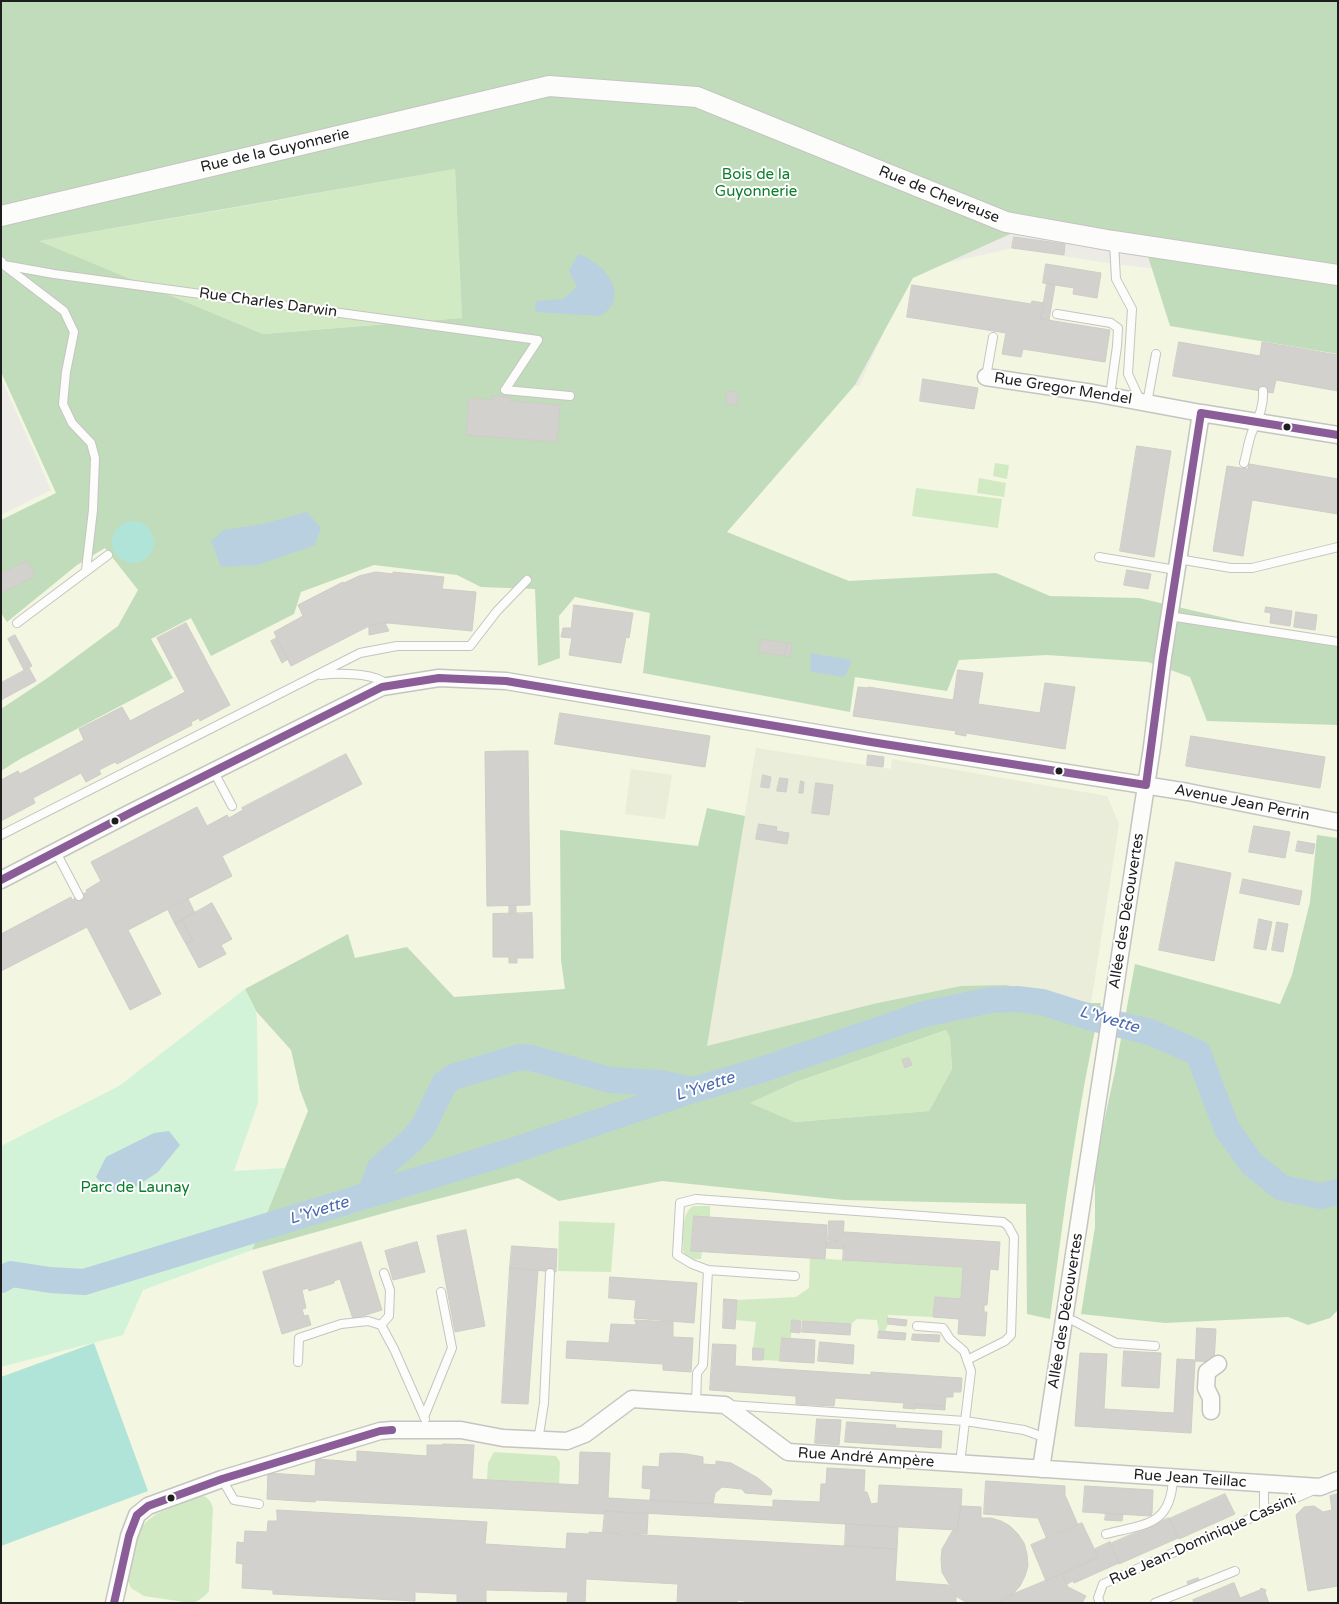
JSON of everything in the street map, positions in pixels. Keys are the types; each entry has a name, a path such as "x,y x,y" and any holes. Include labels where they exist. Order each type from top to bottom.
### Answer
{"street":[{"name":"Rue de la Guyonnerie","path":"1,216 549,86"},
{"name":"Rue de Chevreuse","path":"549,86 697,97 1006,222 1114,241 1338,274"},
{"name":"Rue Gregor Mendel","path":"986,377 1144,402"},
{"path":"1144,402 1338,435"},
{"name":"Allée des Découvertes","path":"1042,1469 1201,413"},
{"name":"Avenue Jean Perrin","path":"1,880 382,687 438,678 506,681 1146,786 1338,822"},
{"path":"1211,1411 1211,1398 1206,1388 1207,1372 1218,1364"},
{"path":"114,1603 129,1536 137,1515 148,1506 222,1479 380,1431 429,1424 503,1438 567,1440 584,1434 632,1399 725,1405"},
{"name":"Rue André Ampère","path":"725,1405 788,1452 1042,1469"},
{"name":"Rue Jean Teillac","path":"1042,1469 1320,1487 1338,1480"}],"lane":[{"path":"1114,241 1116,279 1132,309 1128,374 1144,402"},
{"path":"2,263 64,311 74,332 66,372 63,404 72,423 92,443 95,458 93,510 86,570"},
{"name":"Rue Charles Darwin","path":"2,263 54,274 538,340 505,390 570,396"},
{"path":"1057,314 1111,323 1118,328 1110,396"},
{"path":"986,377 993,337"},
{"path":"1144,402 1156,354"},
{"path":"1244,463 1252,433 1258,422 1264,402 1263,391"},
{"path":"1099,557 1177,565 1252,568 1338,547"},
{"path":"16,623 108,555"},
{"path":"1,835 360,654 397,646 470,646 497,611 527,580"},
{"path":"1169,616 1338,642"},
{"path":"317,675 341,673 376,677 382,681 382,687"},
{"path":"214,772 232,806"},
{"path":"56,852 79,896"},
{"path":"795,1276 708,1270 692,1264 677,1255 680,1202 696,1199 1003,1222 1008,1226 1014,1237 1011,1335 1005,1341 967,1360"},
{"path":"696,1403 697,1373 702,1365 708,1270"},
{"path":"381,1325 389,1316 390,1290 384,1273"},
{"path":"538,1440 544,1403 550,1273"},
{"path":"429,1424 452,1348 441,1292"},
{"path":"1064,1318 1074,1321 1116,1343 1155,1346"},
{"path":"298,1362 300,1338 341,1324 368,1321 381,1325 429,1424"},
{"path":"917,1326 943,1328 950,1339 964,1350 971,1371 960,1464"},
{"path":"725,1405 965,1421 1024,1430 1046,1438"},
{"path":"1106,1534 1149,1522 1165,1512 1173,1492 1173,1478"},
{"path":"222,1479 234,1500 259,1504"},
{"path":"1260,1483 1264,1490 1264,1512"},
{"name":"Rue Jean-Dominique Cassini","path":"1100,1603 1098,1598 1103,1584 1320,1487"},
{"path":"1155,1603 1235,1571"}],"shaded area":[{"path":"1,245 859,386 912,271 1012,248 1115,264 1338,291 1338,1603 1,1603 1,515 51,490 1,378"},
{"path":"578,254 586,257 607,274 614,289 615,297 611,306 600,316 535,312 536,301 563,299 577,287 569,271"},
{"path":"307,512 321,528 315,545 258,565 221,567 211,541 224,530 262,524"},
{"path":"137,521 145,524 151,530 154,542 151,554 145,560 129,563 121,560 115,554 112,538 115,530 121,524"},
{"path":"810,653 852,660 845,677 811,672"},
{"path":"756,748 891,769 892,759 1107,796 1119,824 1091,1003 1006,985 873,1004 706,1047"},
{"path":"631,769 672,775 665,819 625,814"},
{"path":"169,1131 180,1145 158,1172 128,1192 109,1191 96,1177 106,1157 154,1133"},
{"path":"94,1343 148,1491 1,1546 1,1377"}],"green space":[{"name":"Bois de la Guyonnerie","path":"1,1 1338,1 1338,354 1170,326 1141,234 1030,225 913,278 855,385 727,532 849,581 996,573 1050,596 1139,598 1338,644 1338,725 1207,721 1190,677 1148,662 1047,655 959,660 947,691 855,677 850,712 643,673 650,613 575,597 559,616 560,658 538,666 535,589 481,587 457,575 374,565 301,592 294,614 211,656 191,618 151,639 173,678 20,759 1,771 1,709 49,677 118,626 138,590 105,548 77,565 7,622 1,613 1,520 56,493 1,372","holes":["455,169 462,318 263,334 39,241"]},
{"path":"455,169 462,318 263,334 38,241 193,215"},
{"path":"995,463 1009,465 1007,479 993,476"},
{"path":"979,478 1006,483 1004,497 977,493"},
{"path":"916,488 1002,499 998,528 912,516"},
{"path":"707,808 745,816 707,1046 873,1004 961,986 1006,985 1091,1003 1101,1003 1078,1121 1050,1319 1027,1314 1026,1204 844,1200 662,1181 559,1201 518,1178 252,1250 308,1111 300,1090 291,1050 256,1011 245,989 348,934 355,958 407,947 454,997 565,989 561,960 560,830 698,846","holes":["946,1030 950,1038 952,1069 929,1111 795,1122 750,1103 796,1082"]},
{"path":"1317,835 1338,838 1338,1310 1330,1318 1308,1325 1288,1317 1165,1323 1081,1314 1095,1227 1095,1164 1135,964 1280,1004 1292,975 1310,902"},
{"name":"Parc de Launay","path":"245,989 256,1011 258,1103 234,1171 285,1168 252,1250 143,1290 123,1335 1,1367 1,1146 119,1086"},
{"path":"946,1030 950,1038 952,1069 929,1111 795,1122 749,1103 796,1082"},
{"path":"693,1206 710,1206 710,1217 694,1217 691,1250 702,1251 701,1259 692,1259 683,1251 684,1220"},
{"path":"559,1221 615,1223 611,1272 558,1271"},
{"path":"810,1258 963,1267 961,1299 935,1298 933,1317 888,1315 888,1324 885,1331 879,1331 877,1320 857,1319 851,1324 792,1320 791,1339 782,1338 780,1361 763,1360 764,1349 753,1348 756,1322 736,1320 737,1300 796,1297 809,1288"},
{"path":"494,1452 556,1456 560,1462 559,1484 487,1480 488,1463"},
{"path":"201,1495 209,1500 213,1508 209,1591 191,1603 144,1596 131,1588 127,1578 138,1532 156,1514"}],"building":[{"path":"1014,237 1065,244 1064,255 1012,248"},
{"path":"1046,264 1101,273 1097,298 1073,294 1074,288 1043,283"},
{"path":"1047,283 1055,285 1049,320 1041,319"},
{"path":"912,285 1031,304 1032,301 1044,303 1041,319 1110,330 1105,362 1023,349 1021,357 1002,354 1006,333 907,317"},
{"path":"1179,342 1260,356 1262,342 1338,355 1338,391 1276,380 1273,393 1173,376"},
{"path":"923,379 978,388 974,409 920,401"},
{"path":"727,391 738,392 737,405 726,404"},
{"path":"493,396 510,397 510,401 560,405 557,442 466,435 469,398 493,400"},
{"path":"1137,446 1171,451 1154,557 1120,551"},
{"path":"1249,464 1338,479 1338,514 1252,500 1243,556 1213,551 1227,466 1248,469"},
{"path":"27,561 35,576 2,593 1,574"},
{"path":"1127,570 1151,574 1148,589 1124,585"},
{"path":"376,572 444,577 442,589 476,592 472,631 388,623 367,627 291,666 274,632 303,616 298,605 343,582"},
{"path":"574,605 633,613 629,638 626,637 621,663 569,655 572,638 561,637 563,628 571,628"},
{"path":"1266,607 1292,611 1290,626 1270,623 1271,613 1265,612"},
{"path":"1296,612 1317,615 1315,630 1294,627"},
{"path":"186,623 230,705 200,721 199,718 191,722 192,725 117,764 115,762 99,770 101,774 86,782 81,773 33,798 35,803 1,821 1,780 18,771 20,774 84,740 79,729 122,707 130,721 185,692 157,638"},
{"path":"385,623 389,631 369,635 369,626"},
{"path":"15,635 32,666 24,670 8,639"},
{"path":"277,638 288,659 282,663 271,641"},
{"path":"761,639 787,643 785,656 759,652"},
{"path":"787,643 792,644 790,657 785,656"},
{"path":"29,668 36,681 1,700 1,683"},
{"path":"958,670 983,673 978,704 1040,713 1045,683 1075,687 1065,749 966,733 966,736 955,734 956,731 853,716 858,687 953,700"},
{"path":"560,713 710,736 705,767 555,744"},
{"path":"1191,736 1325,757 1320,788 1186,766"},
{"path":"528,751 530,905 487,906 485,752"},
{"path":"346,754 362,784 222,856 232,876 128,930 161,994 130,1010 87,927 1,971 1,934 71,897 72,900 87,892 86,890 101,881 91,862 197,807 207,826 227,815 229,818 243,810 242,808"},
{"path":"868,755 884,757 883,767 867,765"},
{"path":"763,775 771,777 769,788 761,787"},
{"path":"780,778 788,779 786,792 777,791"},
{"path":"801,781 804,782 803,793 799,793"},
{"path":"816,783 833,785 829,815 812,813"},
{"path":"759,824 777,827 776,831 789,833 787,844 756,839"},
{"path":"1254,826 1290,832 1285,858 1249,852"},
{"path":"1298,841 1315,844 1313,854 1296,851"},
{"path":"1176,862 1231,873 1214,961 1159,950"},
{"path":"1243,879 1302,891 1299,905 1240,893"},
{"path":"188,899 195,913 175,924 168,910"},
{"path":"212,903 232,939 221,945 226,954 199,968 186,944 193,941 182,920"},
{"path":"516,905 516,914 509,914 509,906"},
{"path":"532,913 533,958 517,958 517,963 509,963 509,957 493,957 493,914"},
{"path":"1259,919 1272,922 1266,950 1254,948"},
{"path":"182,920 193,941 186,944 175,924"},
{"path":"1277,922 1288,924 1283,952 1272,950"},
{"path":"909,1058 912,1065 905,1068 902,1060"},
{"path":"694,1216 827,1225 825,1259 691,1251"},
{"path":"829,1221 844,1221 843,1241 828,1240"},
{"path":"466,1230 485,1326 455,1332 437,1236"},
{"path":"845,1232 1000,1242 998,1270 990,1269 987,1305 984,1305 984,1312 987,1312 985,1336 958,1334 959,1319 933,1317 935,1297 961,1299 963,1267 843,1260"},
{"path":"826,1241 844,1242 844,1249 826,1248"},
{"path":"361,1242 382,1310 353,1319 340,1279 334,1281 334,1283 309,1291 308,1288 302,1290 306,1308 302,1309 304,1316 308,1315 311,1325 282,1334 263,1272"},
{"path":"417,1242 425,1272 393,1280 385,1251"},
{"path":"512,1246 557,1249 556,1272 510,1268"},
{"path":"510,1268 538,1270 528,1404 502,1403"},
{"path":"610,1277 697,1283 694,1323 634,1318 636,1300 609,1298"},
{"path":"724,1299 737,1300 735,1329 723,1328"},
{"path":"888,1318 907,1320 906,1326 888,1324"},
{"path":"635,1320 673,1322 673,1337 693,1338 691,1372 663,1370 663,1364 566,1358 567,1341 609,1343 611,1324 636,1325"},
{"path":"792,1320 801,1321 800,1333 791,1332"},
{"path":"803,1321 851,1324 850,1335 802,1332"},
{"path":"1197,1328 1216,1329 1214,1362 1195,1361 1191,1433 1075,1426 1080,1353 1107,1354 1104,1409 1174,1413 1177,1359 1195,1360"},
{"path":"879,1331 906,1333 905,1340 878,1338"},
{"path":"913,1334 940,1335 939,1342 912,1340"},
{"path":"782,1338 815,1340 814,1363 780,1361"},
{"path":"820,1342 854,1345 853,1364 818,1361"},
{"path":"713,1344 736,1345 735,1366 871,1375 871,1372 962,1378 961,1392 953,1392 953,1397 946,1397 945,1406 915,1404 915,1409 903,1408 904,1403 835,1398 834,1406 796,1404 796,1396 710,1390"},
{"path":"753,1348 764,1349 763,1360 753,1360"},
{"path":"1124,1351 1161,1353 1159,1388 1122,1386"},
{"path":"915,1404 945,1406 945,1410 915,1408"},
{"path":"817,1419 841,1420 839,1445 815,1443"},
{"path":"847,1422 896,1425 895,1428 942,1431 941,1448 845,1442"},
{"path":"427,1445 474,1445 472,1479 579,1485 580,1452 610,1453 608,1498 773,1507 773,1500 820,1502 821,1484 826,1484 827,1468 865,1470 864,1492 867,1492 871,1504 878,1503 879,1485 962,1489 961,1506 957,1530 605,1511 604,1514 267,1499 268,1473 315,1476 316,1459 357,1462 357,1451 427,1456"},
{"path":"673,1453 703,1457 703,1464 716,1465 716,1461 731,1463 758,1478 772,1490 771,1495 745,1493 742,1489 722,1487 715,1493 713,1504 650,1500 651,1489 642,1488 643,1466 659,1467 660,1454"},
{"path":"986,1481 1065,1486 1065,1495 1078,1525 1047,1539 1038,1518 984,1514"},
{"path":"1085,1486 1153,1490 1151,1516 1083,1512"},
{"path":"1225,1494 1235,1514 1179,1539 1169,1519"},
{"path":"1338,1494 1338,1586 1308,1591 1296,1515 1304,1507 1314,1506 1323,1512 1332,1510 1330,1496"},
{"path":"961,1506 981,1507 981,1518 991,1518 1010,1526 1024,1543 1028,1566 1025,1576 1013,1594 998,1603 967,1603 956,1596 942,1572 942,1549 953,1530 957,1530"},
{"path":"277,1510 487,1522 485,1544 566,1549 567,1533 589,1534 589,1532 897,1549 895,1581 948,1585 956,1596 956,1603 745,1603 745,1601 737,1600 737,1603 677,1603 678,1584 586,1579 585,1603 567,1603 568,1592 486,1590 486,1603 457,1603 457,1594 415,1592 415,1601 273,1594 273,1590 242,1588 243,1564 236,1563 237,1542 244,1543 245,1531 267,1532 268,1521 277,1521"},
{"path":"605,1511 648,1514 647,1534 603,1532"},
{"path":"1106,1513 1123,1514 1122,1521 1105,1520"},
{"path":"1169,1518 1178,1538 1119,1564 1110,1544"},
{"path":"1082,1523 1098,1557 1046,1581 1031,1545"},
{"path":"846,1524 898,1527 897,1549 845,1546"},
{"path":"1110,1542 1119,1563 1074,1583 1073,1581 1067,1584 1062,1574 1098,1557 1095,1549"},
{"path":"1062,1574 1068,1587 1086,1596 1082,1603 998,1603 1013,1594"},
{"path":"1198,1578 1200,1581 1189,1586 1187,1582"},
{"path":"1234,1583 1240,1598 1261,1588 1266,1590 1265,1593 1269,1603 1194,1603 1193,1600"}],"waterway":[{"name":"L'Yvette","path":"1,1280 11,1274 50,1280 84,1282 509,1152 693,1090 761,1070 924,1014 991,1000 1017,999 1042,1002 1092,1018 1150,1032 1198,1053 1227,1129 1252,1164 1282,1188 1321,1196 1338,1192"},
{"path":"370,1194 380,1168 411,1141 423,1127 444,1084 453,1077 520,1057 531,1058 610,1080 660,1083 693,1090"}],"transit line":[{"path":"1201,413 1338,435"},
{"path":"1146,785 1163,657 1201,413"},
{"path":"1,880 382,687 439,678 506,681 871,742 1146,785"},
{"path":"114,1603 129,1536 137,1515 148,1506 222,1479 380,1431 392,1430"}]}
